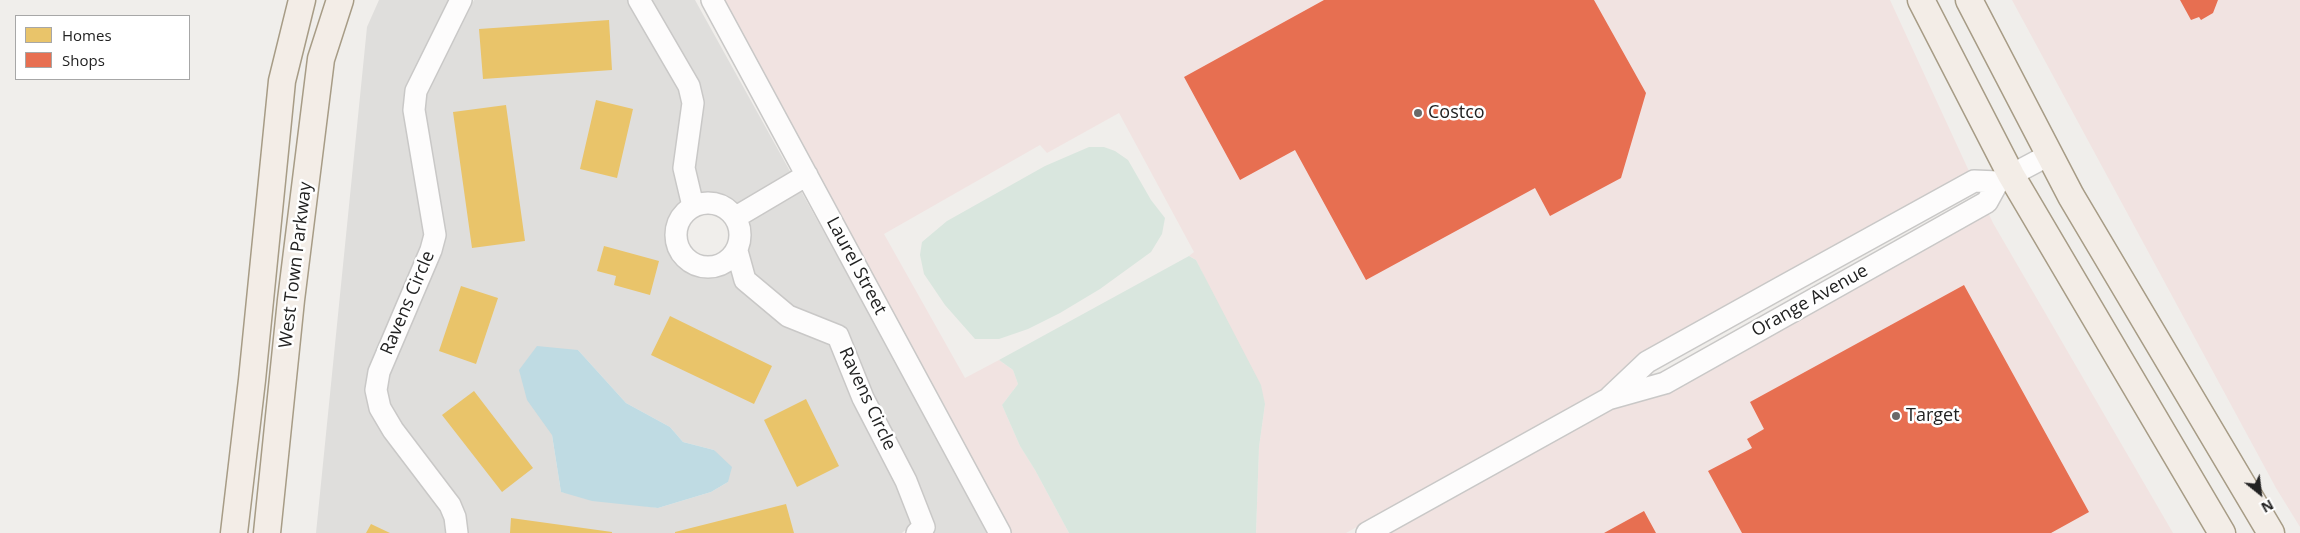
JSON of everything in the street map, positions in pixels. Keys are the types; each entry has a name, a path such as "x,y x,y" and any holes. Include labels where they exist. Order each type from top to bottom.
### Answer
{"main road":[{"name":"West Town Parkway","path":"234,533 252,380 282,81 302,0"},
{"name":"West Town Parkway","path":"267,533 291,300 321,59 340,0"},
{"path":"1921,0 2005,178 2222,531"},
{"path":"1969,0 2082,216 2271,533"}],"street":[{"name":"Ravens Circle","path":"457,533 455,517 450,506 393,430 380,408 376,390 378,372 431,250 435,235 414,110 416,91 461,0"},
{"path":"639,0 689,86 693,103 684,168 693,206"},
{"name":"Laurel Street","path":"712,0 1000,533"},
{"name":"Orange Avenue","path":"1367,533 1608,399 1647,362 1705,329 1974,181 2005,178 2049,155"},
{"path":"737,252 725,263 708,268 691,263 680,251 676,234 680,218 693,206 709,202 726,206 736,217 807,175"},
{"name":"Ravens Circle","path":"736,217 742,235 737,252 746,280 788,316 838,336 863,398 906,481 917,508 924,527 917,533"}],"shaded area":[{"path":"379,0 450,0 407,89 425,234 370,367 366,387 442,510 446,519 447,533 316,533 367,27"},
{"path":"474,0 628,0 680,90 683,103 682,202 671,214 666,230 670,252 685,270 706,278 733,270 831,344 913,523 902,533 466,533 389,405 386,390 388,376 440,255 424,111 425,95","holes":["578,350 626,403 670,427 683,442 714,450 728,482 711,492 658,508 561,492 552,435"]},
{"path":"649,0 695,0 791,173 737,204 727,196 711,192 699,193 694,169 703,106"},
{"path":"722,0 1890,0 1974,182 1346,533 1256,533 1259,447 1265,404 1196,260 1189,256 1194,252 1119,113 1047,153 1040,145 884,234 965,378 999,360 1013,370 1018,384 1002,405 1020,446 1069,533 1011,533"},
{"path":"2012,0 2300,0 2300,527 2276,488"},
{"path":"1089,147 1104,147 1115,151 1128,160 1151,200 1165,218 1162,234 1151,252 1100,289 1060,313 1028,329 999,339 975,339 945,305 924,274 920,255 922,242 947,221 1045,166"},
{"path":"801,191 990,533 931,533 847,333 792,307 754,275 747,252 751,239 747,222"},
{"path":"1983,202 1993,223 2173,533 1389,533"},
{"path":"1189,256 1196,260 1261,385 1265,404 1259,447 1256,533 1069,533 1020,446 1002,405 1018,384 1013,370 999,360"}],"water":[{"path":"537,346 578,350 626,403 670,427 683,442 714,450 732,467 728,482 711,492 658,508 592,501 561,492 552,435 527,400 519,370"}],"building: Homes":[{"path":"609,20 612,70 483,79 479,29"},
{"path":"596,100 633,109 617,178 580,169"},
{"path":"506,105 525,241 472,248 453,112"},
{"path":"604,246 659,261 650,295 614,285 616,276 597,271"},
{"path":"461,286 498,298 476,364 439,351"},
{"path":"670,316 772,366 754,404 651,355"},
{"path":"474,391 533,468 502,492 442,415"},
{"path":"806,399 839,466 797,487 764,420"},
{"path":"786,504 794,533 675,533 675,532"},
{"path":"511,518 612,532 612,533 510,533"},
{"path":"371,524 390,533 366,533"}],"building: Shops":[{"path":"1324,0 1594,0 1646,93 1621,178 1550,216 1535,188 1366,280 1295,150 1240,180 1184,77"},
{"path":"2180,0 2218,0 2213,13 2201,20 2199,17 2191,20"},
{"name":"Target","path":"1964,285 2089,512 2051,533 1742,533 1708,471 1752,448 1747,439 1764,429 1750,402"},
{"path":"1644,511 1656,533 1604,533"}],"place":[{"name":"Costco","path":"1418,113"},
{"name":"Target","path":"1896,416"}]}
